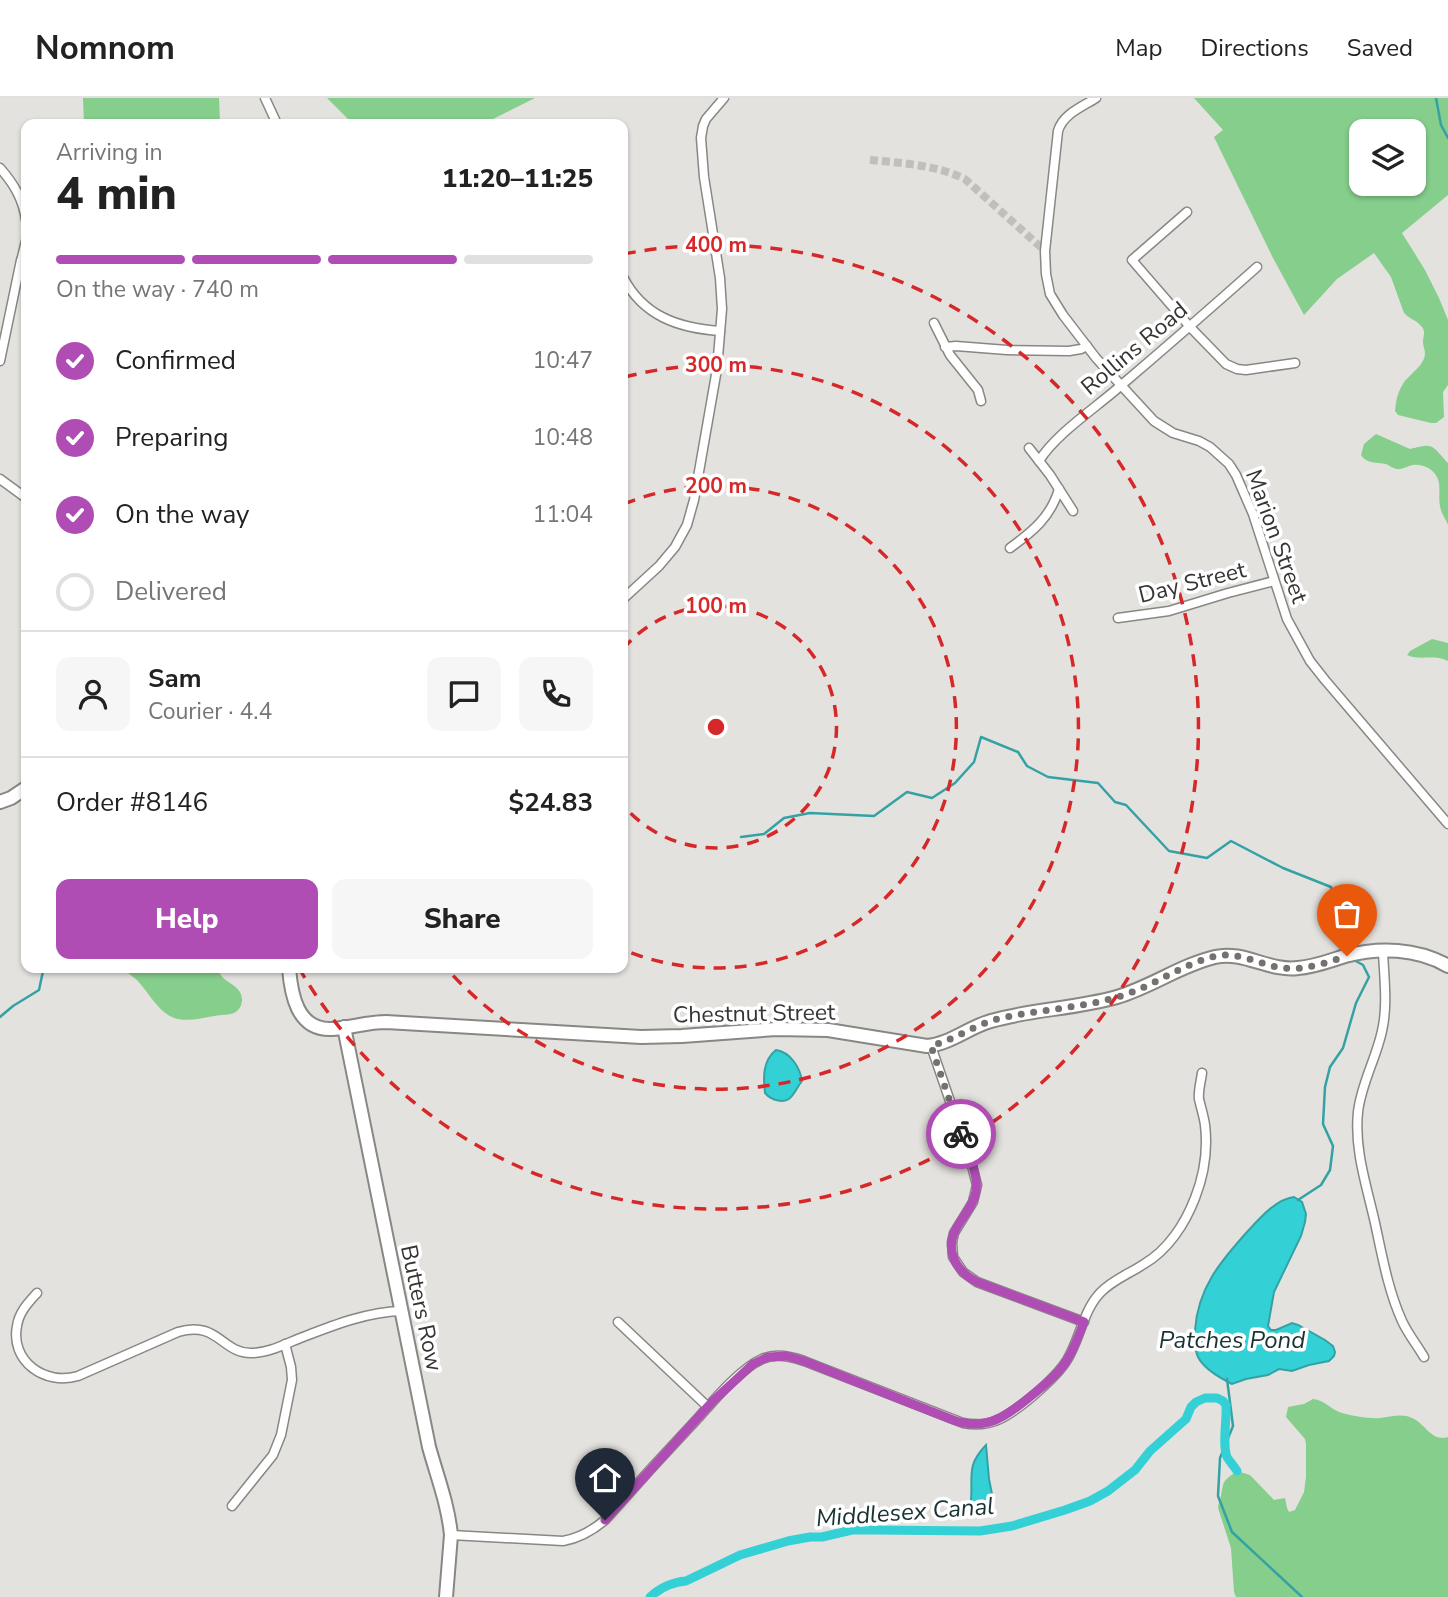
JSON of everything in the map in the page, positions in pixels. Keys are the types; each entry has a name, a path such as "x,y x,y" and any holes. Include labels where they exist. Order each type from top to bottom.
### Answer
{"street":[{"path":"265,98 275,119"},
{"path":"628,594 667,557 681,536 691,513 715,379 722,294 701,147 703,126 711,111 724,98"},
{"name":"Marion Street","path":"1096,98 1067,117 1060,125 1045,251 1050,294 1087,346 1154,421 1173,433 1210,447 1228,464 1236,475 1250,507 1290,625 1310,661 1448,824"},
{"path":"0,168 21,200"},
{"path":"1187,212 1132,260 1190,327 1222,361 1233,368 1251,370 1295,363"},
{"name":"Rollins Road","path":"1039,461 1071,427 1257,267"},
{"path":"0,361 21,269"},
{"path":"628,286 639,300 657,314 686,327 720,331"},
{"path":"934,323 945,347 978,390 981,401"},
{"path":"945,347 1075,351 1087,346"},
{"path":"1029,448 1073,511"},
{"path":"0,479 21,494"},
{"path":"1010,548 1042,521 1054,504 1059,489"},
{"name":"Day Street","path":"1118,618 1170,611 1274,581"},
{"path":"0,802 21,791"},
{"path":"1382,951 1384,1021 1378,1047 1362,1089 1358,1137 1387,1275 1404,1325 1424,1357"},
{"name":"Chestnut Street","path":"290,973 294,999 299,1010 305,1019 320,1028 386,1022 661,1037 776,1029 828,1030 931,1046 992,1021 1079,1006 1129,993 1192,964 1219,956 1235,956 1275,967 1295,969 1359,953 1382,951 1415,953 1448,966"},
{"name":"Butters Row","path":"344,1027 429,1447 445,1500 451,1535 446,1597"},
{"path":"931,1046 977,1185 973,1202 954,1233 951,1250 954,1261 968,1277 977,1282 1084,1322"},
{"path":"451,1535 563,1541 583,1535 605,1520 708,1407 753,1364 762,1359 780,1356 804,1361 958,1422 989,1423 1012,1412 1058,1372 1099,1294 1156,1256 1173,1238 1190,1212 1200,1187 1205,1157 1205,1125 1199,1095 1202,1073"},
{"path":"37,1293 28,1302 20,1317 16,1330 17,1345 21,1356 36,1371 51,1377 67,1378 78,1376 186,1330 212,1333 244,1353 261,1352 322,1329 385,1311 401,1311"},
{"path":"618,1322 708,1407"},
{"path":"232,1506 272,1455 281,1435 292,1380 285,1344"}],"green space":[{"path":"83,98 219,98 220,119 84,119"},
{"path":"327,98 535,98 493,119 348,119"},
{"path":"1194,98 1448,98 1448,195 1402,233 1425,270 1448,320 1448,385 1443,392 1444,417 1431,423 1398,415 1395,411 1401,387 1424,358 1424,331 1404,313 1391,277 1374,253 1337,279 1304,315 1214,137 1223,130"},
{"path":"1376,434 1410,449 1430,446 1448,463 1448,525 1440,506 1437,477 1427,467 1416,465 1396,469 1363,458 1361,455 1364,444"},
{"path":"1432,639 1448,643 1448,661 1407,655 1410,651"},
{"path":"128,973 220,973 239,990 242,1001 238,1010 229,1014 178,1019 162,1010"},
{"path":"1313,1399 1338,1412 1356,1416 1408,1417 1437,1437 1448,1437 1448,1597 1236,1597 1231,1548 1218,1508 1223,1484 1237,1471 1250,1475 1274,1500 1285,1498 1289,1512 1295,1510 1304,1492 1306,1444 1305,1439 1286,1417 1288,1407"}],"water":[{"path":"776,1050 794,1061 802,1081 789,1099 782,1101 765,1093 765,1069"},
{"name":"Patches Pond","path":"1294,1197 1302,1202 1306,1214 1305,1222 1274,1292 1268,1326 1271,1330 1276,1330 1292,1323 1298,1325 1333,1346 1334,1356 1329,1361 1292,1371 1279,1369 1268,1375 1232,1384 1208,1369 1197,1354 1195,1330 1201,1301 1219,1265 1247,1232 1274,1206"},
{"path":"986,1445 992,1494 988,1502 977,1506 972,1504 971,1500 972,1471 976,1459"}],"waterway":[{"path":"1436,98 1441,125 1448,138"},
{"path":"741,837 764,834 784,818 810,813 874,816 907,792 932,798 955,783 974,762 981,737 1018,752 1027,766 1048,777 1098,783 1115,802 1126,805 1169,851 1207,858 1231,841 1283,868 1331,887 1345,942"},
{"path":"1298,1200 1321,1185 1330,1170 1333,1146 1323,1124 1325,1087 1330,1067 1343,1048 1356,1003 1369,977 1363,965 1354,960"},
{"path":"0,1017 39,990 43,973"},
{"path":"1227,1379 1233,1426 1220,1458 1218,1496 1232,1532 1302,1597"},
{"name":"Middlesex Canal","path":"650,1597 666,1586 686,1581 740,1555 788,1541 852,1530 980,1531 1012,1526 1065,1510 1108,1491 1135,1470 1150,1451 1186,1419 1191,1407 1205,1398 1217,1398 1226,1405 1226,1452 1237,1471"}],"tunnel":[{"path":"870,160 931,168 965,179 1045,251"}],"way so far":[{"path":"961,1134 931,1046 992,1021 1079,1006 1129,993 1192,964 1219,956 1235,956 1275,967 1295,969 1347,956"}],"route":[{"path":"605,1520 713,1401 753,1364 768,1357 795,1358 968,1424 989,1423 1007,1415 1058,1372 1084,1322 977,1282 962,1272 953,1257 951,1250 954,1233 973,1202 977,1189 975,1174 961,1134"}]}
